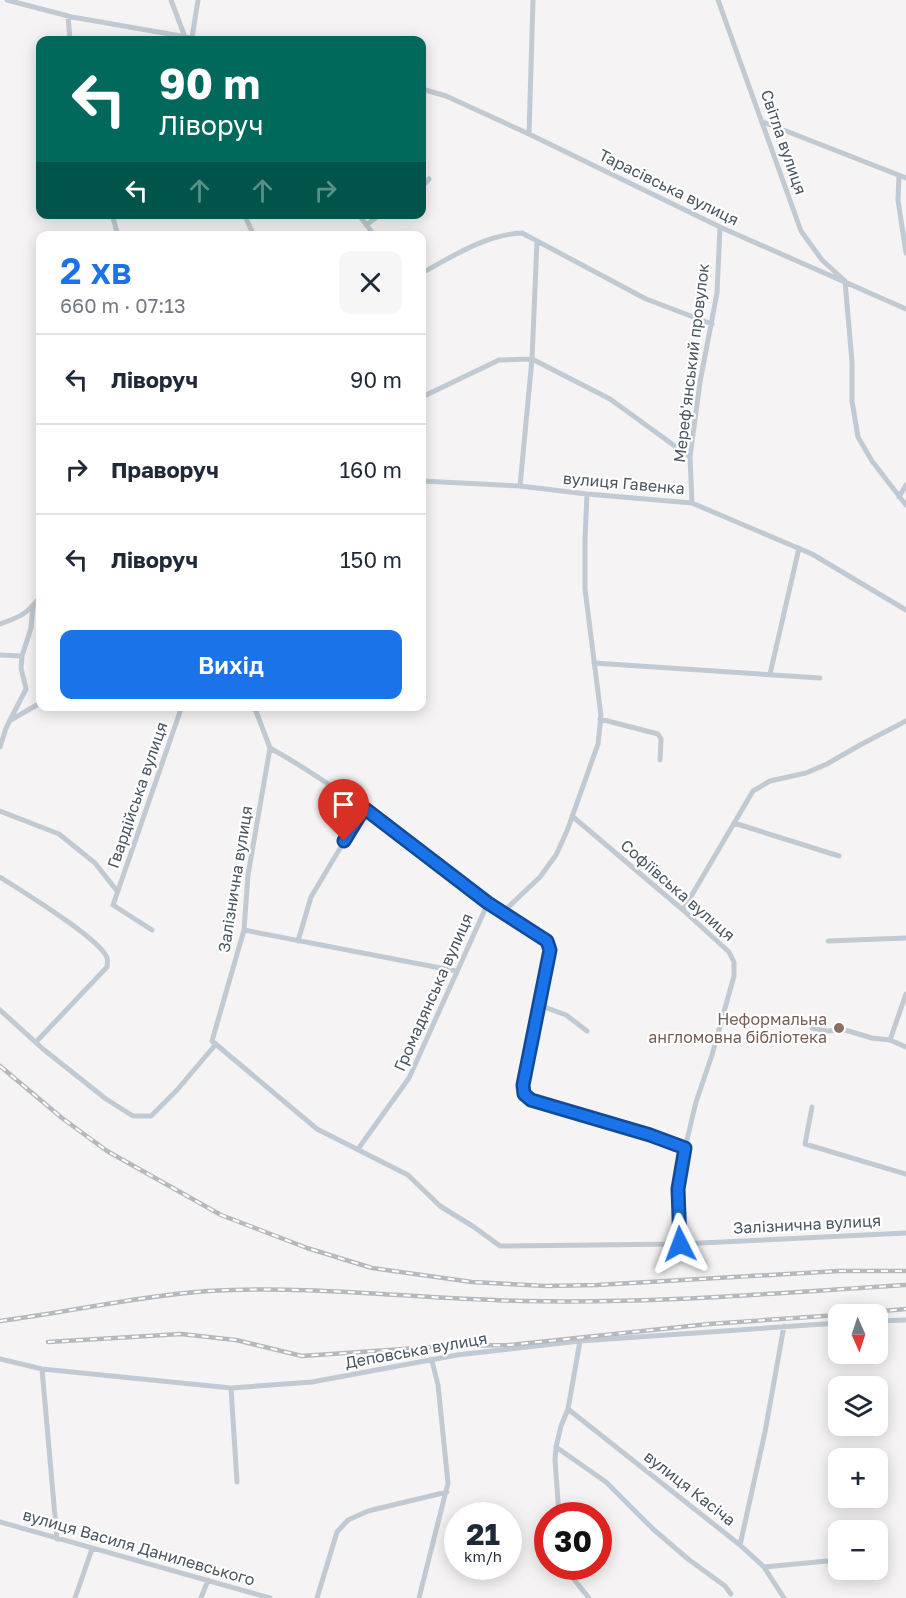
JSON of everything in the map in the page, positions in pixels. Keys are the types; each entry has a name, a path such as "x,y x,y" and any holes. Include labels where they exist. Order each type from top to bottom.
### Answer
{"street":[{"path":"7,0 68,16 179,36"},
{"path":"171,0 185,36"},
{"path":"195,36 198,0"},
{"path":"530,134 533,0"},
{"name":"Світла вулиця","path":"719,1 801,231 822,260 845,281"},
{"path":"68,16 69,36"},
{"name":"Тарасівська вулиця","path":"426,90 446,96 530,134 720,227 906,309"},
{"path":"763,122 906,178"},
{"path":"899,175 898,200 906,254"},
{"path":"426,182 429,179"},
{"path":"362,219 371,231"},
{"path":"366,225 374,219"},
{"name":"Мереф'янський провулок","path":"692,503 690,457 700,382 717,293 720,227"},
{"path":"426,271 474,245 522,233 646,299 712,324"},
{"path":"520,486 532,359 537,241"},
{"path":"845,281 851,347 852,401 856,428 862,445 906,505"},
{"path":"426,395 500,360 532,359 610,399 690,457"},
{"name":"вулиця Гавенка","path":"426,481 520,486 692,503 799,548 906,610"},
{"path":"899,497 906,485"},
{"path":"503,912 540,877 562,844 598,744 600,719 585,589 587,494"},
{"path":"770,674 799,548"},
{"path":"0,624 21,617 36,602"},
{"path":"0,747 26,689 21,668 22,656 32,628 33,606"},
{"path":"0,655 22,656"},
{"path":"594,663 820,678"},
{"path":"10,721 36,705"},
{"name":"Гвардійська вулиця","path":"117,891 180,711"},
{"path":"256,711 270,748 303,766 364,808 488,903 544,938 549,944 550,950 523,1085 526,1098 650,1135 685,1148"},
{"path":"600,719 658,734 661,739 660,760"},
{"path":"683,910 753,791 764,783 816,769 906,721"},
{"name":"Залізнична вулиця","path":"270,748 248,875 244,930 212,1041 317,1129 408,1175 440,1206 500,1246 680,1244 906,1233"},
{"path":"298,941 311,897 364,808"},
{"name":"Гвардійська вулиця","path":"0,811 59,834 95,863 117,891"},
{"name":"Софіївська вулиця","path":"572,816 729,952 735,967 685,1148 678,1189 680,1244"},
{"path":"734,823 839,856"},
{"path":"0,878 67,921 102,950 108,959 107,967 36,1042"},
{"path":"117,891 112,905 152,930"},
{"name":"Громадянська вулиця","path":"358,1149 410,1078 488,903"},
{"path":"244,930 456,971"},
{"path":"828,941 906,938"},
{"path":"890,1040 906,994"},
{"path":"539,1005 566,1016 587,1031"},
{"path":"0,1010 43,1049 106,1099 133,1116 151,1116 158,1110 216,1044"},
{"path":"812,1028 845,1030 872,1038 890,1040 906,1047"},
{"path":"812,1107 805,1144 906,1174"},
{"path":"888,1321 906,1320"},
{"name":"Деповська вулиця","path":"0,1359 42,1369 231,1388 312,1382 457,1355 580,1341 828,1324"},
{"path":"740,1545 765,1432 784,1326"},
{"path":"558,1502 556,1447 568,1409 580,1341"},
{"path":"419,1598 447,1492 447,1470 438,1385 432,1361"},
{"path":"42,1369 57,1539"},
{"path":"231,1388 237,1482"},
{"name":"вулиця Касіча","path":"568,1409 740,1545 764,1567 784,1598"},
{"path":"556,1447 606,1482 653,1529 725,1586 731,1594"},
{"path":"317,1598 337,1532 348,1520 368,1511 447,1492"},
{"name":"вулиця Василя Данилевського","path":"0,1522 270,1598"},
{"path":"75,1598 92,1549"},
{"path":"764,1567 828,1561"},
{"path":"201,1598 208,1580"},
{"path":"574,1580 589,1598"}],"railway":[{"path":"0,1066 62,1118 107,1151 221,1215 307,1248 372,1268 472,1282 546,1286 839,1271 906,1271"},
{"path":"0,1321 208,1291 326,1291 483,1300 571,1302 715,1297 906,1285"},
{"path":"888,1311 906,1309"},
{"path":"48,1342 181,1334 236,1340 302,1356 447,1346 510,1345 709,1324 828,1316"}],"place":[{"name":"Неформальна англомовна бібліотека","path":"839,1028"}],"route":[{"path":"344,841 364,808 488,903 547,941 550,950 522,1089 524,1094 531,1100 650,1135 685,1148 678,1189 680,1244"}]}
